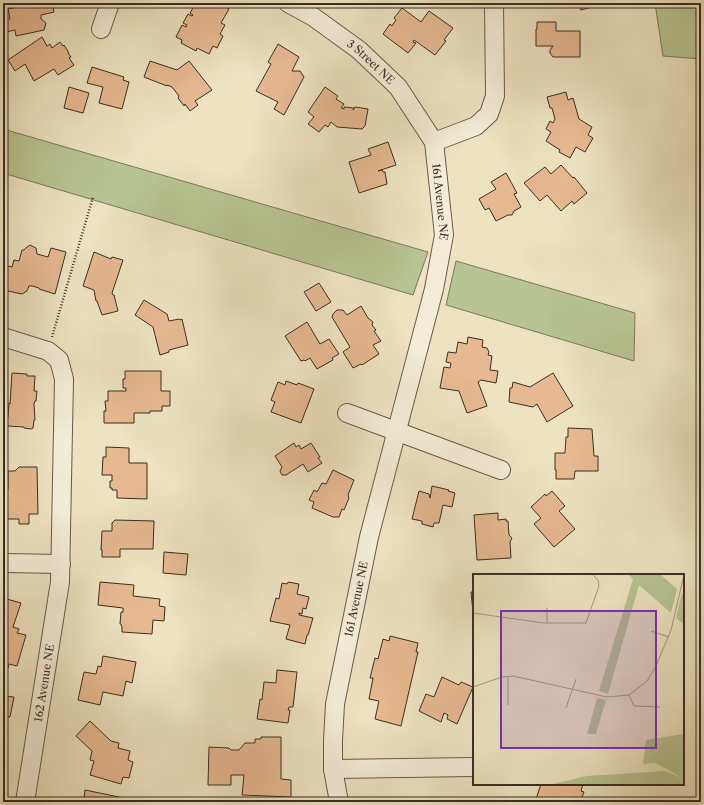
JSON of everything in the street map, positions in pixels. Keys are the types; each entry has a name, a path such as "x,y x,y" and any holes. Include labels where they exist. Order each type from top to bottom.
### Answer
{"street":[{"path":"101,29 110,3"},
{"name":"3 Street NE","path":"288,3 312,16 364,55 398,87 434,142"},
{"path":"434,142 476,126 489,114 495,96 494,3"},
{"name":"161 Avenue NE","path":"339,802 333,769 332,740 335,704 343,661 369,537 398,431 434,289 443,247 443,220 434,142"},
{"path":"3,337 54,355"},
{"name":"162 Avenue NE","path":"25,802 58,601 61,564 64,379 54,355"},
{"path":"347,413 501,470"},
{"path":"3,563 61,564"},
{"path":"333,769 473,767"}],"path":[{"path":"54,355 92,197"}],"green space":[{"path":"655,3 701,3 701,59 663,56"},
{"path":"3,129 428,252 413,295 3,173"},
{"path":"456,261 635,313 634,361 446,305"}],"building":[{"path":"26,3 52,3 54,12 41,15 41,19 46,23 44,30 16,36 15,30 6,32 4,20 10,19 8,9 26,5"},
{"path":"196,3 222,3 222,5 229,9 221,23 225,25 220,34 223,36 217,48 213,46 209,54 197,48 196,51 181,43 182,40 176,37 182,25 186,27 187,25 183,23 188,14 193,15 190,13"},
{"path":"576,3 599,3 599,5 581,10 579,4 577,5"},
{"path":"402,8 421,22 429,11 453,28 444,40 446,41 435,55 414,40 413,42 416,43 408,53 383,34 390,24 392,26 396,20 394,18"},
{"path":"537,22 556,22 556,31 580,31 580,57 553,57 550,50 553,46 536,46"},
{"path":"42,37 47,46 50,44 52,48 60,42 63,46 64,45 71,57 69,58 74,65 58,75 54,69 34,81 25,64 15,71 8,60"},
{"path":"278,44 299,57 292,71 300,71 304,77 284,115 274,109 278,102 256,91 271,64 268,62"},
{"path":"150,61 177,70 189,61 212,90 195,101 198,105 190,111 178,98 179,96 172,87 144,77"},
{"path":"92,67 124,77 123,80 129,82 122,109 99,103 103,87 87,83"},
{"path":"69,87 89,93 83,113 64,108"},
{"path":"325,87 338,96 336,99 344,104 341,108 354,108 353,110 355,107 368,109 365,126 362,129 337,127 331,122 328,127 325,125 319,132 308,124 314,117 308,112"},
{"path":"566,92 568,100 573,98 579,119 592,127 588,135 593,138 585,152 576,147 570,158 559,152 560,150 546,141 551,132 546,129 550,121 553,123 555,119 547,97"},
{"path":"388,142 396,165 378,171 382,170 385,172 387,184 359,193 349,162 371,155 368,149"},
{"path":"561,165 573,178 574,177 587,193 574,204 572,201 561,211 547,195 540,201 524,183 545,167 551,174"},
{"path":"506,173 517,193 514,194 521,207 514,211 512,215 508,215 496,221 489,208 485,210 479,199 496,189 491,182"},
{"path":"30,245 36,248 37,254 48,257 51,248 66,252 55,294 32,286 29,286 27,291 22,294 3,290 4,265 12,267 14,260 19,261 22,250"},
{"path":"94,252 111,259 112,257 123,260 112,293 114,295 118,311 102,315 96,301 94,290 83,286"},
{"path":"319,283 331,302 316,311 304,292"},
{"path":"144,300 167,314 169,321 182,319 188,345 169,350 169,352 160,355 153,327 135,315"},
{"path":"361,306 368,318 373,322 372,325 376,330 374,331 381,341 373,345 379,354 362,365 361,364 353,368 343,352 350,347 332,317 337,310 343,310 347,315"},
{"path":"307,322 320,344 329,339 339,354 332,358 333,360 317,369 310,358 305,361 301,361 285,336"},
{"path":"468,337 483,340 482,347 487,348 489,352 488,355 492,356 490,370 498,371 496,383 481,380 478,382 487,406 467,413 459,391 440,388 444,367 450,368 451,363 446,362 448,352 456,353 458,342 467,344"},
{"path":"125,371 161,371 161,391 170,391 170,406 162,406 162,411 134,413 134,423 104,423 104,411 106,411 105,401 108,401 108,391 126,391 126,388 123,388"},
{"path":"12,373 35,376 34,391 37,391 36,401 34,404 35,420 33,428 31,429 8,426 6,420 8,417 9,403 10,404"},
{"path":"553,373 573,406 547,422 537,404 533,407 509,402 510,388 512,388 513,382 530,387"},
{"path":"286,381 297,385 298,383 314,389 301,423 271,412 275,402 271,400 278,382 285,385"},
{"path":"568,428 592,429 594,456 598,456 598,471 575,471 574,479 556,479 555,453 565,453"},
{"path":"294,443 296,447 299,445 301,449 311,443 322,463 308,472 303,464 286,475 282,475 280,471 282,467 275,456"},
{"path":"106,447 129,448 129,463 147,463 147,499 117,498 117,490 112,490 112,488 110,488 112,475 102,475 103,457 106,457"},
{"path":"19,467 37,467 38,514 29,514 29,524 19,524 19,519 7,519 7,515 3,515 3,489 8,489 8,471 15,471"},
{"path":"333,470 354,480 348,495 349,498 339,517 333,517 312,508 314,502 309,500 314,490 317,492 322,483 326,484"},
{"path":"432,486 455,493 452,507 443,505 439,523 434,523 433,527 422,524 422,521 412,519 419,491 429,494 430,498"},
{"path":"552,491 565,506 559,511 575,529 554,547 534,524 541,518 531,507 545,494 546,496"},
{"path":"498,513 498,520 506,519 506,521 508,521 509,535 512,538 510,542 511,558 477,560 474,515"},
{"path":"115,520 154,521 153,549 120,549 120,557 102,557 102,531 112,531 112,523"},
{"path":"164,552 188,554 186,575 163,573"},
{"path":"100,582 134,585 133,596 160,599 159,606 165,607 164,621 153,620 152,634 122,632 120,624 121,612 123,612 123,608 98,605"},
{"path":"288,582 299,584 297,594 309,597 306,609 303,608 302,614 299,613 299,615 313,618 305,644 286,639 290,625 270,621 276,598 279,599 282,583 287,584"},
{"path":"471,592 473,592 473,612"},
{"path":"3,598 21,603 13,627 19,629 17,633 26,635 17,666 9,664 8,668 3,667"},
{"path":"390,636 418,643 416,652 418,652 401,726 375,719 379,701 369,699 373,678 370,678 375,658 378,659 383,639 389,641"},
{"path":"103,656 136,662 132,683 126,681 123,696 103,692 100,705 78,700 84,672 96,674 98,666 101,667"},
{"path":"277,670 297,672 293,707 289,707 288,710 290,710 288,723 257,719 260,699 262,700 264,682 276,683"},
{"path":"442,677 459,685 461,682 473,687 457,724 447,719 448,715 444,713 441,722 419,711 426,694 434,697"},
{"path":"3,696 14,697 10,717 3,716"},
{"path":"90,721 111,741 119,743 118,748 130,751 128,760 133,762 129,778 123,777 121,784 90,775 94,761 90,760 92,751 76,736"},
{"path":"261,737 281,737 281,779 291,780 291,797 242,795 244,775 231,775 231,785 208,785 209,747 239,750 245,743 255,743 255,739 261,739"},
{"path":"541,785 583,785 581,791 584,792 580,802 577,800 576,802 535,802"},
{"path":"85,790 119,797 118,802 79,802 80,797 84,798"}]}
